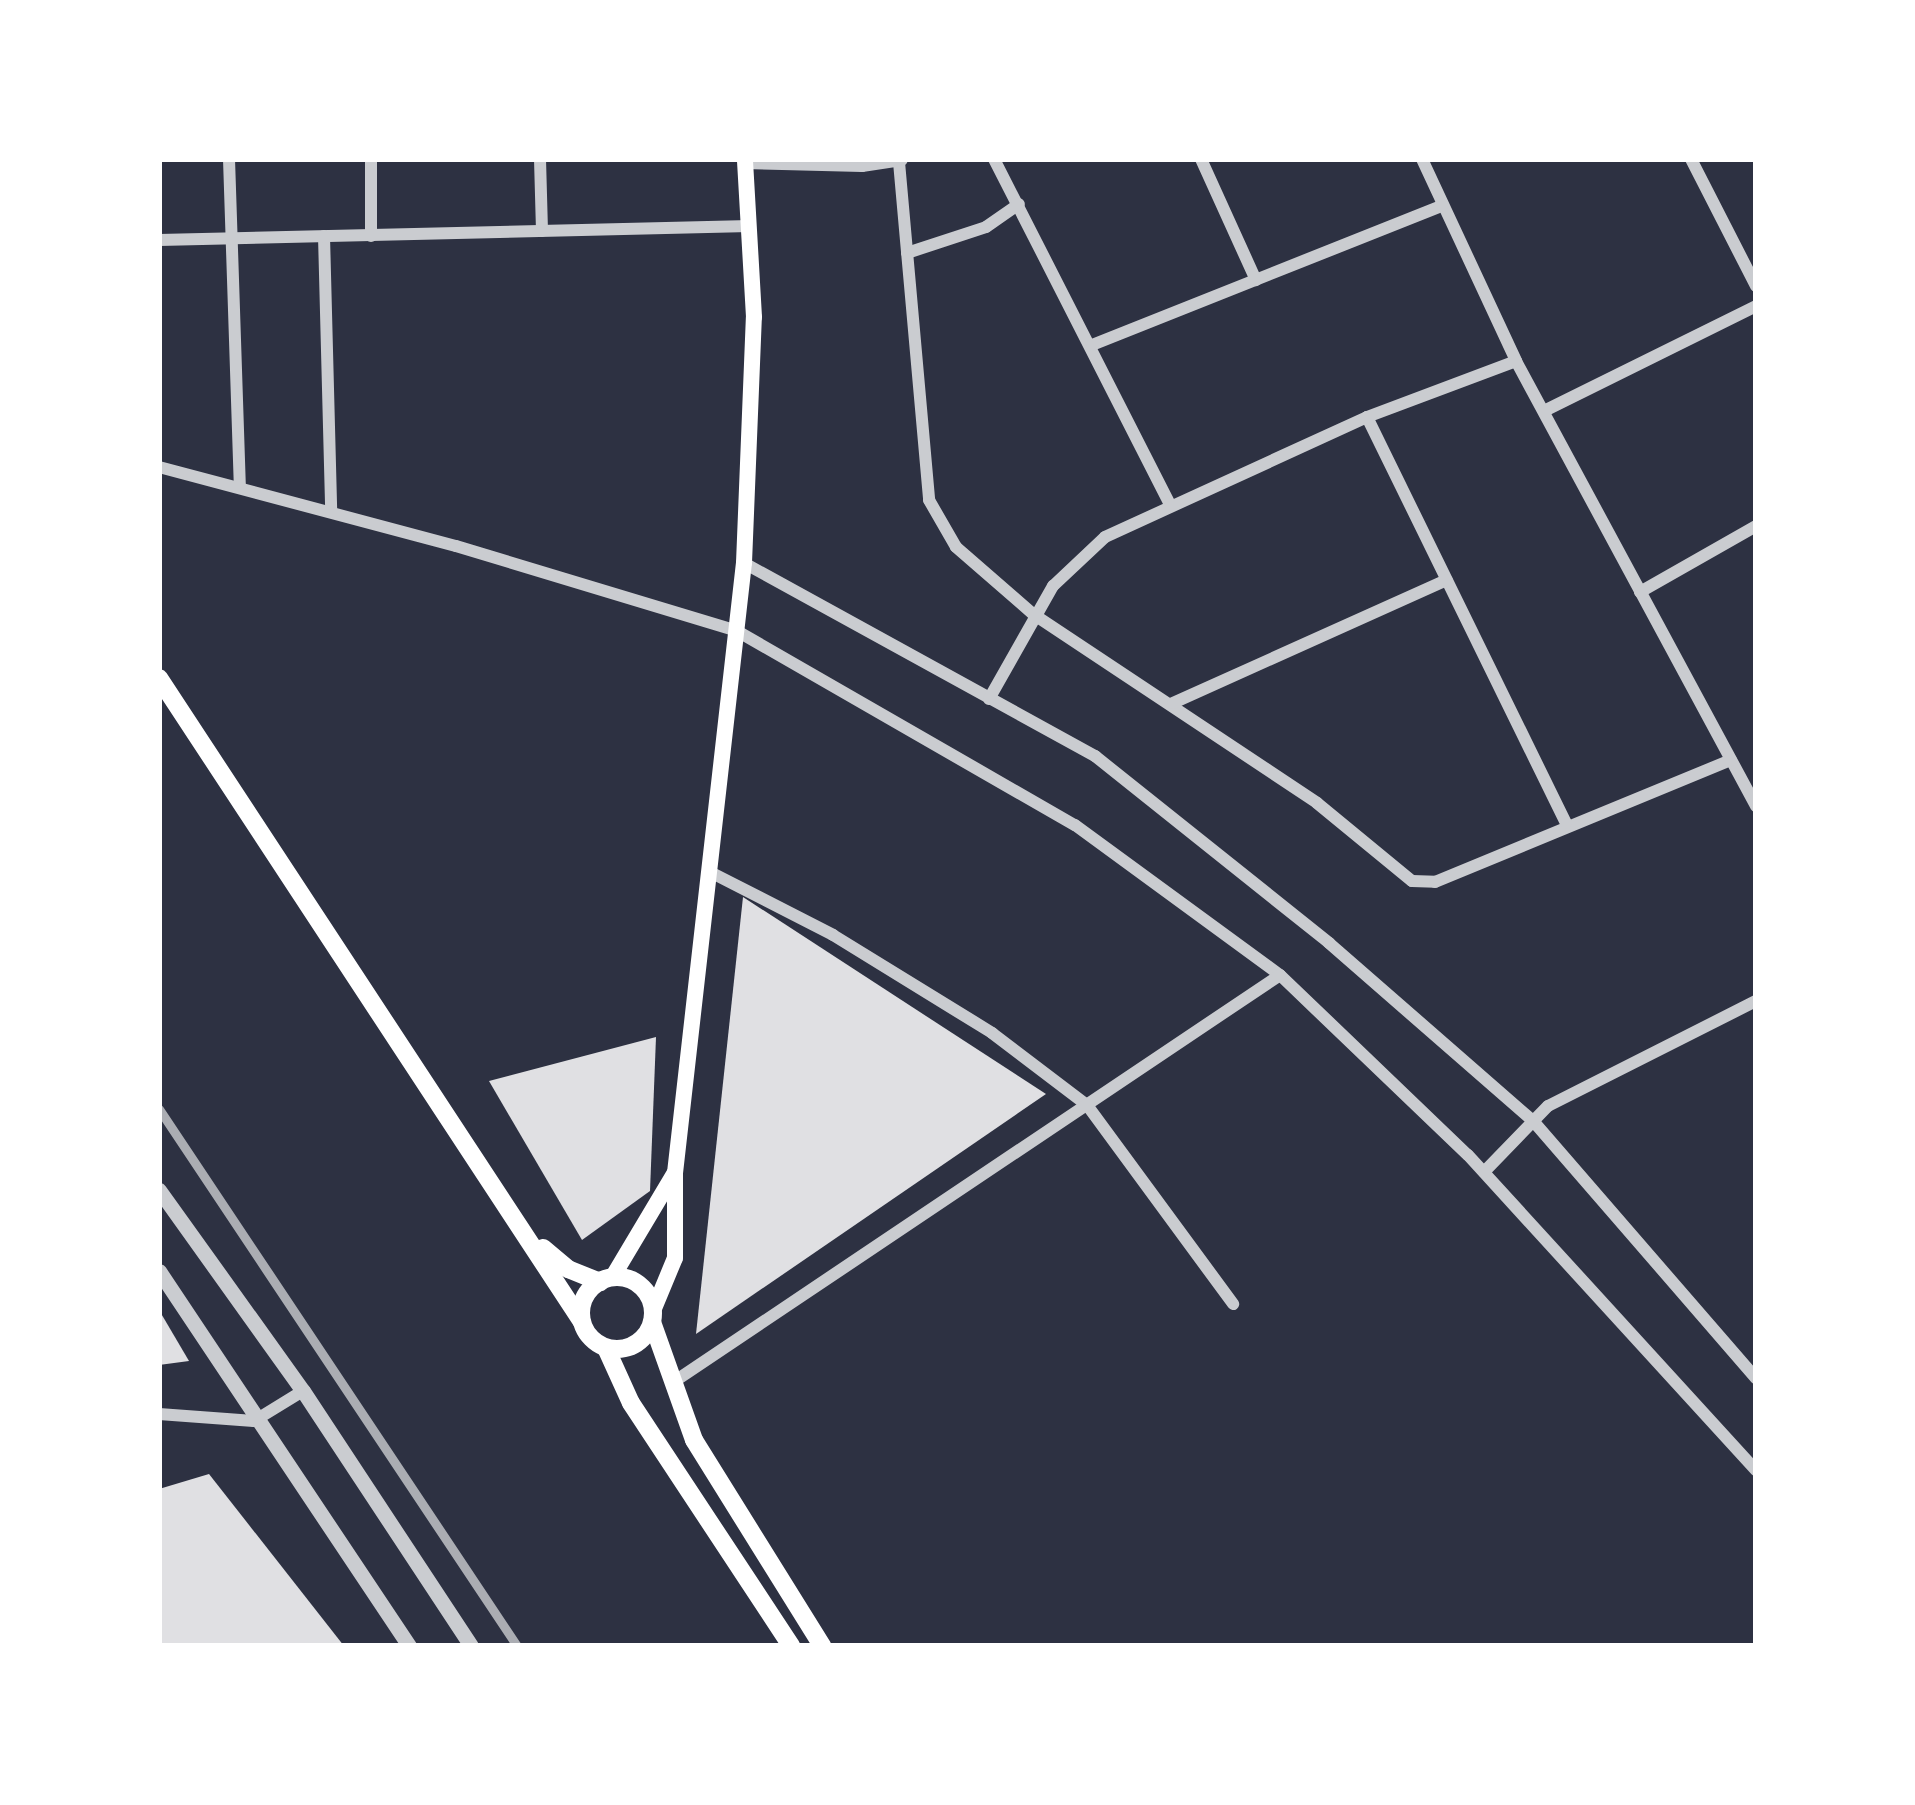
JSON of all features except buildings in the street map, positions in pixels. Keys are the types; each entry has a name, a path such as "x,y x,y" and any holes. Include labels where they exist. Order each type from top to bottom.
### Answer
{"main road":[{"path":"606,1348 640,1342 675,1258 675,1173 744,563 754,317 745,161"},
{"path":"159,678 582,1322 606,1348 631,1403 791,1646"},
{"path":"582,1322 585,1298 606,1280 675,1173"},
{"path":"526,1232 568,1268 644,1289 694,1440 822,1646"}],"street":[{"path":"229,159 240,487"},
{"path":"370,159 371,236"},
{"path":"540,159 542,231"},
{"path":"994,159 1169,503"},
{"path":"1201,159 1256,280"},
{"path":"1421,159 1516,361 1756,806"},
{"path":"1691,159 1756,286"},
{"path":"745,161 901,160 926,482 934,517 956,548 1033,614 1317,803 1412,881 1435,882 1731,760"},
{"path":"907,253 986,227 1019,203"},
{"path":"1092,345 1442,206"},
{"path":"159,241 750,226"},
{"path":"324,236 331,511"},
{"path":"1544,411 1756,306"},
{"path":"989,699 1033,614 1074,560 1169,503 1367,417 1516,361"},
{"path":"1367,417 1567,824"},
{"path":"159,467 331,511 737,631 1075,824 1280,975 1484,1172 1756,1470"},
{"path":"1640,592 1756,526"},
{"path":"744,563 1095,756 1329,943 1534,1122 1756,1378"},
{"path":"1173,703 1447,580"},
{"path":"712,873 853,947 992,1033 1087,1105 1233,1304"},
{"path":"672,1383 1280,975"},
{"path":"1484,1172 1572,1092 1756,1001"},
{"path":"159,1190 303,1391 471,1646"},
{"path":"159,1271 254,1421 409,1646"},
{"path":"159,1414 254,1421 303,1391"}],"railway":[{"path":"159,1109 517,1646"}]}
